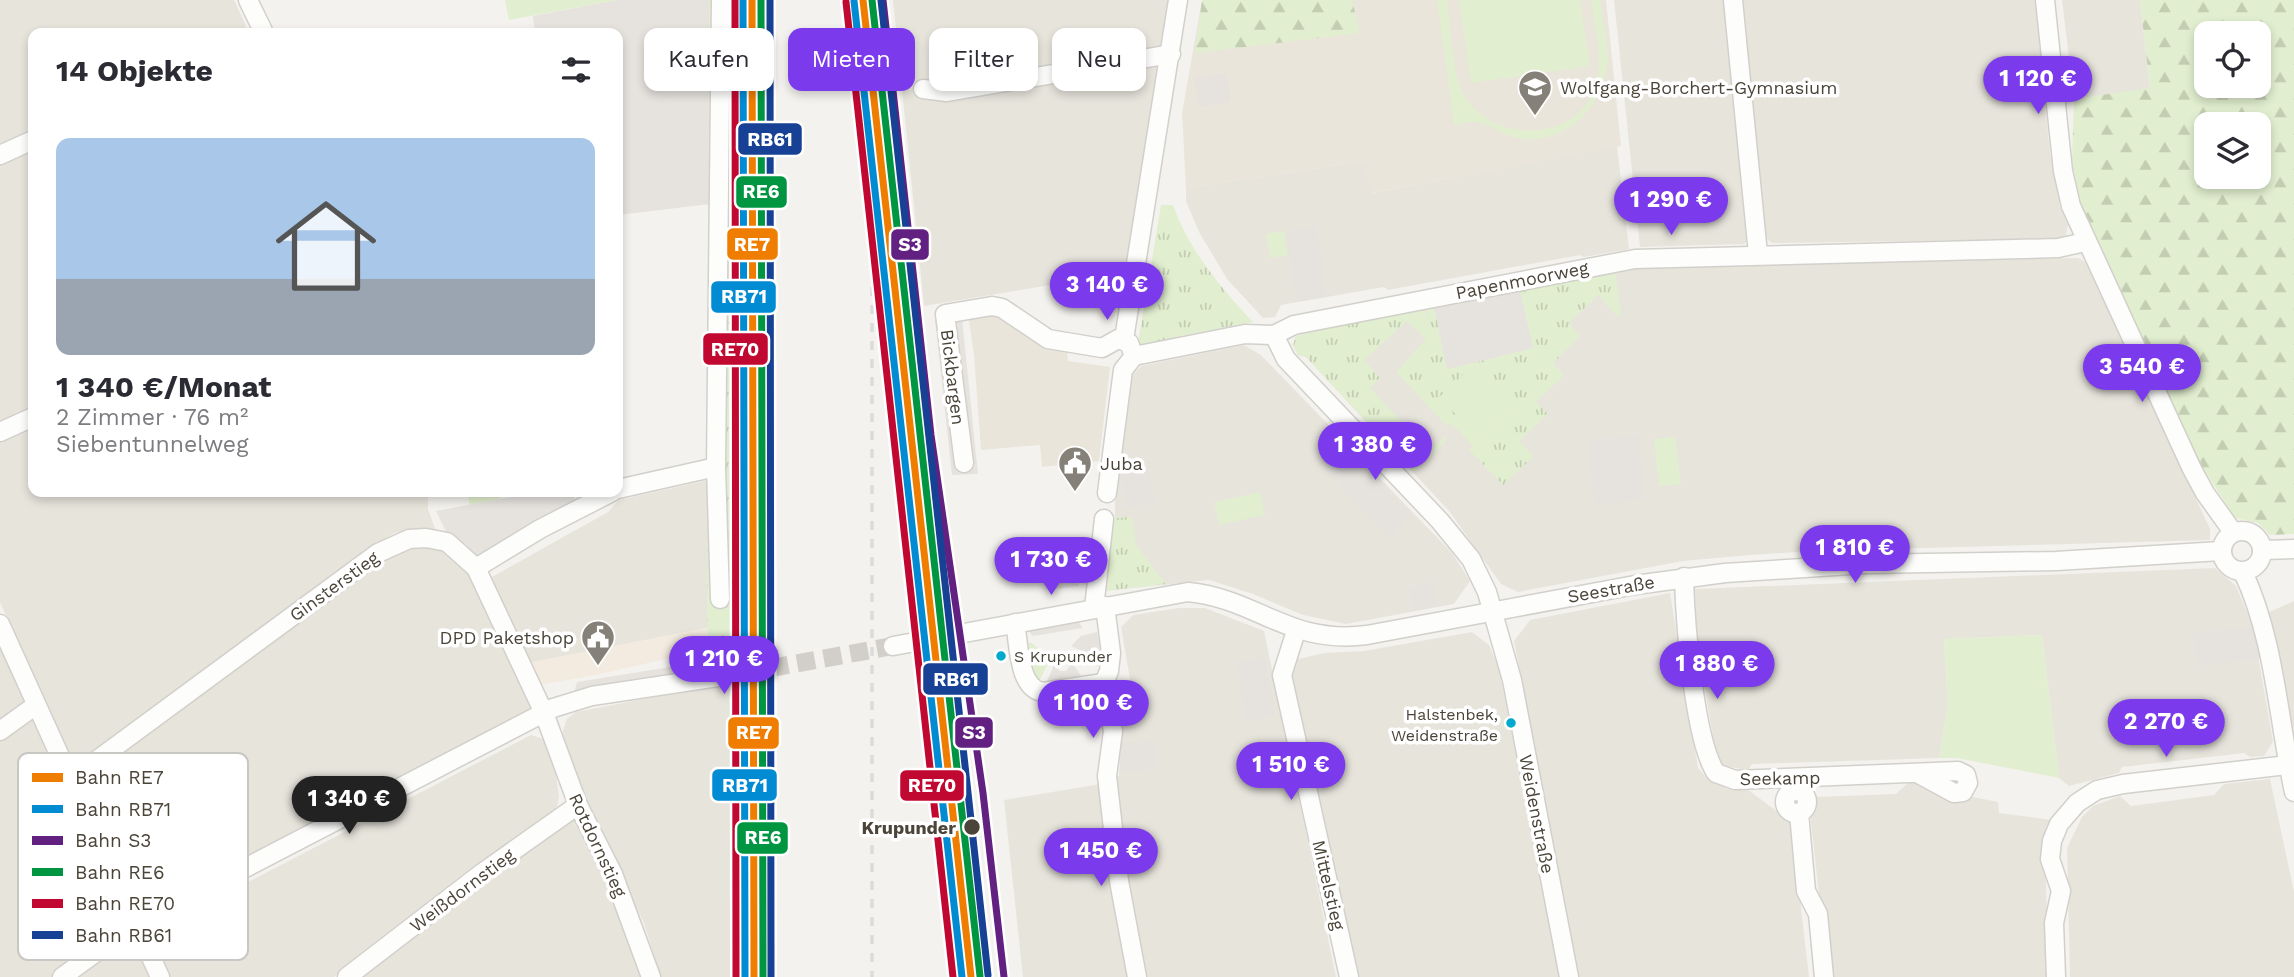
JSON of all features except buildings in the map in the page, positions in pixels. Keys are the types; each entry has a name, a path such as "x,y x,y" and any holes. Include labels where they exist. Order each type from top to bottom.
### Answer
{"street":[{"path":"248,0 262,28"},
{"path":"720,599 716,467 721,0"},
{"path":"1107,493 1123,370 1134,356 1133,350 1124,339 1178,0"},
{"path":"1733,0 1758,254"},
{"path":"2045,0 2066,190 2085,242 2192,469 2204,493 2233,532"},
{"path":"923,89 947,92 1171,54"},
{"path":"0,155 28,142"},
{"name":"Papenmoorweg","path":"1134,356 1245,334 1274,335 1294,325 1625,260 1758,254 2058,248 2085,242"},
{"name":"Bickbargen","path":"964,463 945,314 992,306 1002,308 1048,339 1102,348 1112,341 1124,339"},
{"name":"Weidenstraße","path":"1274,335 1286,359 1461,545 1480,576 1512,680 1569,977"},
{"path":"0,432 28,419"},
{"path":"623,488 716,467"},
{"path":"476,568 602,497"},
{"path":"1104,519 1100,607 1111,653 1110,671 1104,682 1113,731 1107,776 1119,881 1137,977"},
{"path":"2243,572 2257,565 2262,550 2256,536 2249,531 2233,532 2222,544 2221,551 2228,566 2243,572 2258,609 2294,792"},
{"name":"Ginsterstieg","path":"107,753 394,544 426,538 447,542 476,568 544,713"},
{"path":"2262,550 2294,549"},
{"name":"Seestraße","path":"893,646 1188,592 1227,599 1296,631 1316,636 1351,637 1684,577 1866,564 2056,561 2221,551"},
{"name":"Seekamp","path":"1684,577 1688,648 1710,764 1726,779 1797,785 1919,774"},
{"path":"1015,623 1026,681 1034,690 1043,692 1104,682"},
{"path":"0,624 58,753"},
{"name":"Mittelstieg","path":"1296,631 1282,675 1349,977"},
{"path":"248,868 544,713 582,698 744,673"},
{"path":"0,731 36,705"},
{"name":"Rotdornstieg","path":"544,713 578,805 613,874 651,977"},
{"path":"2056,977 2054,923 2061,891 2050,850 2059,824 2077,803 2097,790 2123,784 2288,765"},
{"path":"1797,785 1807,799 1805,809 1799,813 1806,891 1818,914 1823,976"},
{"name":"Weißdornstieg","path":"347,977 467,885 578,805"},
{"path":"62,977 87,960"},
{"path":"152,960 160,977"}],"shaded area":[{"path":"0,0 234,0 245,28 28,28 28,131 0,144"},
{"path":"617,0 709,0 709,28 644,28 644,91 709,91 710,204 623,214 623,28 534,28 533,16"},
{"path":"893,0 1171,0 1129,272 924,306 902,91 915,91 915,28 896,28"},
{"path":"1202,0 1606,0 1621,146 1371,193 1365,161 1186,188 1182,113"},
{"path":"1614,0 1724,0 1749,239 1744,244 1640,247"},
{"path":"1742,0 2035,0 2050,153 2060,207 2068,225 2066,235 2057,239 1772,243 1766,238"},
{"path":"2062,0 2140,0 2150,89 2074,99"},
{"path":"1226,73 1231,102 1199,107 1194,78"},
{"path":"1617,146 1629,249 1584,257 1580,255 1388,290 1384,287 1281,305 1275,317 1263,318 1227,279 1199,232 1186,201 1186,188 1365,161 1372,193"},
{"path":"28,152 28,410 0,423 0,165"},
{"path":"1317,226 1327,297 1296,301 1286,231"},
{"path":"2078,258 2085,262 2147,393 2210,529 2210,540 1750,555 1683,561 1518,592 1501,584 1449,511 1306,357 1298,355 1293,345 1296,336 1305,333 1635,267"},
{"path":"1519,288 1533,348 1447,369 1434,307"},
{"path":"990,315 1000,317 1038,343 1067,349 1068,361 1110,367 1099,461 1042,467 1040,445 981,450 969,320"},
{"path":"962,318 978,474 952,475 935,320"},
{"path":"1244,345 1261,355 1452,553 1470,581 1454,604 1346,624 1303,615 1253,594 1209,580 1104,591 1101,588 1115,518 1115,498 1132,376 1141,366"},
{"path":"28,428 28,497 428,497 428,509 436,531 406,530 394,533 92,753 67,753 0,602 0,440"},
{"path":"1335,435 1412,516 1390,537 1313,457"},
{"path":"1638,435 1646,500 1594,505 1587,441"},
{"path":"1149,470 1155,503 1126,508 1120,475"},
{"path":"709,480 707,628 528,663 490,578 608,512 619,500"},
{"path":"511,497 574,497 576,504 479,559 467,545 448,536 436,511"},
{"path":"1074,542 1079,586 1056,589 1052,545"},
{"path":"425,545 440,549 456,558 470,573 534,709 248,857 248,753 119,753 383,559 409,547"},
{"path":"2215,568 2236,586 2253,627 2273,742 2264,756 2250,757 2244,753 2122,767 2119,773 2069,786 2059,778 2042,635 1944,639 1948,705 1939,758 1752,764 1748,770 1724,766 1716,754 1697,645 1695,589"},
{"path":"1434,582 1438,606 1412,611 1408,587"},
{"path":"1670,593 1698,768 1707,778 1728,789 1747,789 1791,822 1809,977 1579,977 1514,641 1530,620"},
{"path":"2294,601 2294,737 2269,612"},
{"path":"1179,608 1205,608 1264,631 1336,977 1142,977 1112,777 1119,776 1122,734 1115,688 1131,685 1121,627 1133,615"},
{"path":"1077,620 1083,628 1033,636 1026,629"},
{"path":"2253,627 2260,659 2196,666 2192,633"},
{"path":"707,628 709,649 596,675 539,685 528,663"},
{"path":"1097,632 1103,666 1079,664 1074,660 1080,650 1071,646 1081,636"},
{"path":"1472,632 1489,645 1499,669 1559,977 1357,977 1292,677 1298,659 1325,653 1364,651"},
{"path":"0,645 47,753 18,753 18,960 143,960 151,977 0,977"},
{"path":"1265,657 1275,716 1246,721 1236,662"},
{"path":"695,663 703,671 574,693 577,682"},
{"path":"1072,663 1084,680 1045,686 1054,665 1060,671 1066,671"},
{"path":"742,680 743,977 661,977 644,923 583,798 563,739 563,730 567,719 576,712"},
{"path":"531,735 543,739 556,774 559,796 557,807 334,977 169,977 161,960 248,960 248,882"},
{"path":"1154,741 1157,769 1120,772 1121,743"},
{"path":"2270,779 2294,892 2294,977 2070,977 2067,848 2082,817 2093,806 2120,796 2131,806 2214,795 2224,784"},
{"path":"1910,781 1922,784 1950,802 1961,803 1973,797 1998,802 1999,813 2052,820 2045,854 2049,977 1828,977 1810,812 1815,797 1896,794"},
{"path":"1101,784 1131,977 1023,977 1004,800"},
{"path":"576,817 606,876 642,977 361,977"}],"green space":[{"path":"505,0 617,0 509,20"},
{"path":"709,0 742,0 742,28 709,28"},
{"path":"1202,0 1352,0 1360,33 1195,53"},
{"path":"1437,0 1447,0 1457,78 1472,106 1489,120 1510,128 1532,130 1553,127 1572,118 1588,102 1599,71 1591,0 1600,0 1608,59 1601,90 1593,104 1571,127 1542,138 1517,138 1478,122 1454,125"},
{"path":"1459,0 1580,0 1590,66 1471,83"},
{"path":"2140,0 2294,0 2294,534 2270,535 2258,523 2235,518 2201,465 2082,210 2072,160 2074,99 2150,88"},
{"path":"709,91 743,91 748,662 735,661 726,647 710,647 707,628"},
{"path":"1161,205 1173,205 1197,253 1253,322 1180,336 1173,343 1142,347 1138,343"},
{"path":"1284,231 1288,255 1270,258 1266,234"},
{"path":"1615,270 1621,314 1617,316 1598,295 1569,323 1580,336 1553,363 1564,375 1536,402 1548,414 1519,441 1534,456 1503,485 1469,450 1512,409 1457,416 1447,426 1396,372 1426,339 1407,321 1364,360 1380,378 1370,388 1429,451 1446,436 1447,440 1413,472 1306,357 1298,355 1293,345 1296,336 1305,333 1424,308 1428,318 1427,309 1434,307 1448,369 1533,348 1519,288"},
{"path":"1472,366 1512,409 1473,446 1450,422 1457,416 1439,397"},
{"path":"1675,437 1681,484 1659,486 1654,439"},
{"path":"1260,492 1265,515 1219,525 1214,502"},
{"path":"468,497 500,499 470,505"},
{"path":"1132,517 1136,545 1166,584 1104,591 1101,588 1115,518"},
{"path":"2042,635 2059,778 1957,758 1939,758 1948,705 1944,639"},
{"path":"1026,643 1032,643 1050,659 1039,682 1030,670"}],"tunnel":[{"path":"744,673 893,646"}],"railway":[{"path":"852,0 869,166 872,238 872,977"}],"rail line":[{"name":"RE70","path":"735,0 736,977"},
{"name":"RB71","path":"743,0 745,977"},
{"name":"RE7","path":"752,0 754,977"},
{"name":"RE6","path":"761,0 763,977"},
{"name":"RB61","path":"770,0 771,977"},
{"name":"RE7","path":"863,0 971,977"},
{"name":"RE6","path":"872,0 980,976"},
{"name":"RB61","path":"881,0 988,975"},
{"name":"S3","path":"883,0 931,435 983,793 1004,977"},
{"name":"RB71","path":"854,1 962,977"},
{"name":"RE70","path":"846,2 953,977"}],"place":[{"name":"Wolfgang-Borchert-Gymnasium","path":"1535,117"},
{"name":"Juba","path":"1075,493"},
{"name":"S Krupunder","path":"1001,656"},
{"name":"DPD Paketshop","path":"598,667"},
{"name":"Halstenbek, Weidenstraße","path":"1511,723"},
{"name":"Krupunder","path":"972,827"}]}
